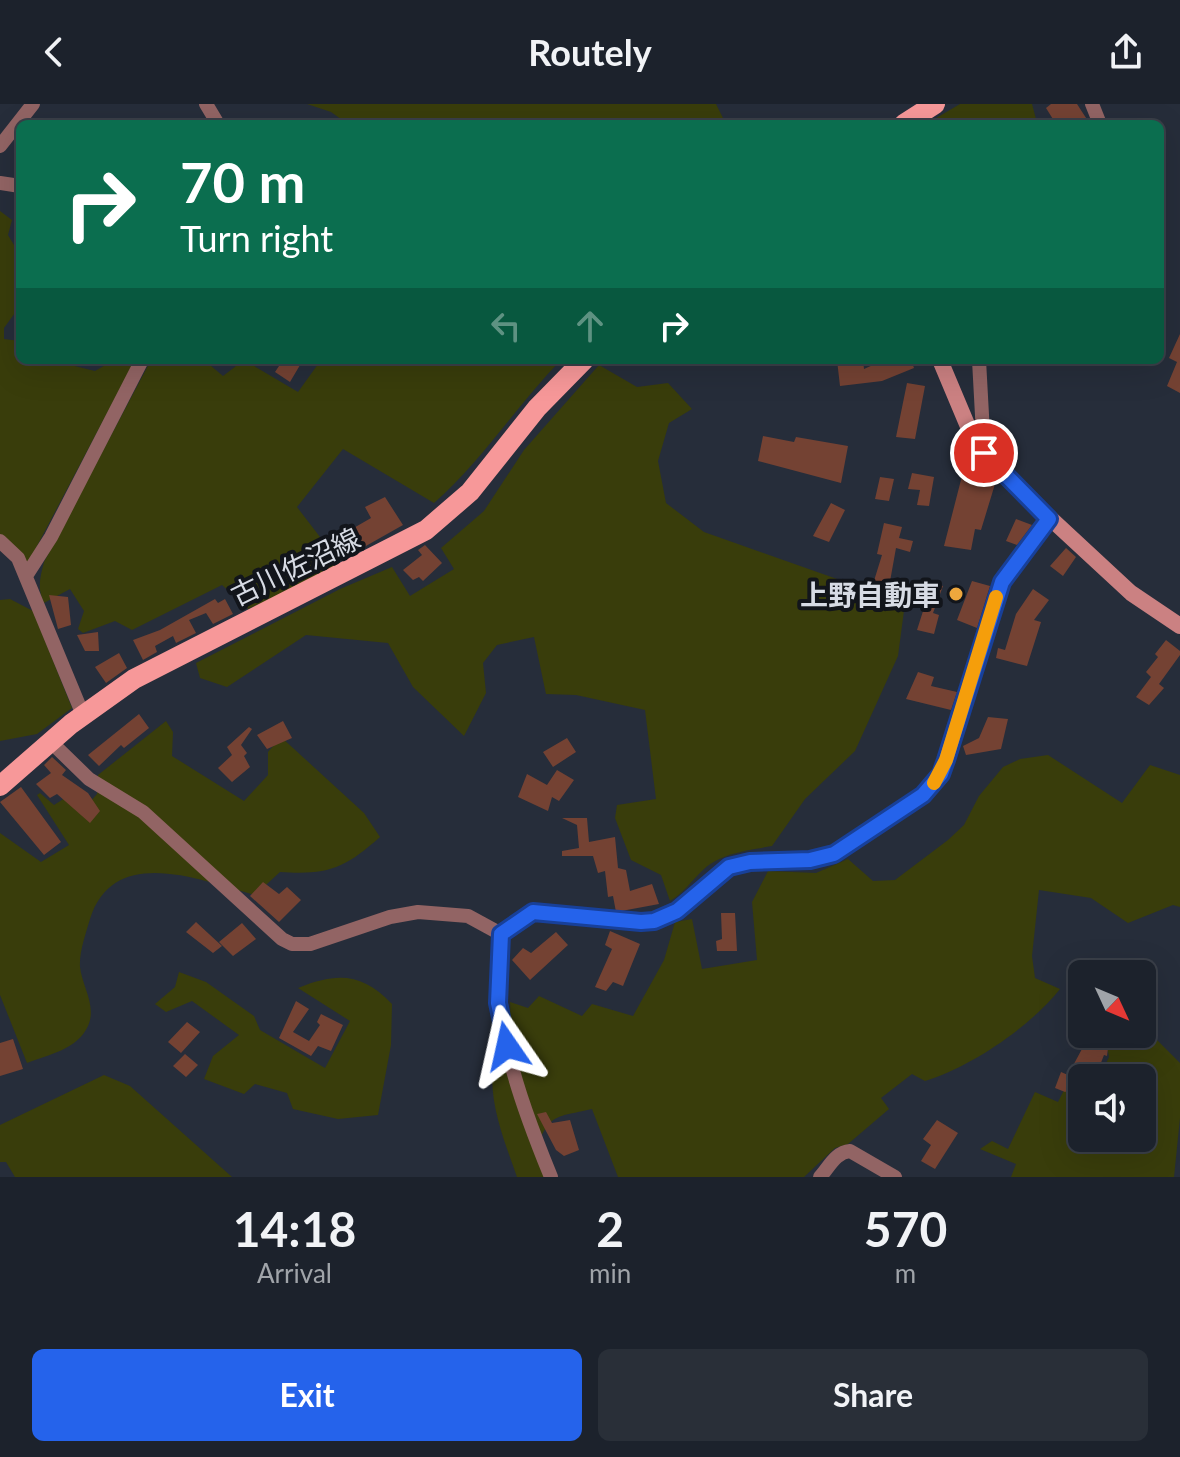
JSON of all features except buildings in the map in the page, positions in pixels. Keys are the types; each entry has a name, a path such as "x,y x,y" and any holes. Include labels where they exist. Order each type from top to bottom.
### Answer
{"main road":[{"path":"910,120 935,104"},
{"name":"古川佐沼線","path":"0,786 83,715 134,679 426,530 470,492 537,408 580,364"}],"street":[{"path":"20,120 33,104"},
{"path":"0,146 16,126"},
{"path":"26,576 51,537 140,364"},
{"path":"942,364 961,412 984,453 1049,519 1131,593 1180,626"},
{"path":"979,364 984,453"},
{"path":"501,934 533,912 641,922 665,917 689,902 729,867 750,862 823,858 834,854 923,795 941,774 1002,582 1049,519"},
{"path":"0,541 18,558 83,715"},
{"path":"51,742 89,779 143,812 282,939 292,944 310,944 390,917 418,912 468,916 501,934"},
{"path":"501,934 501,1022 530,1124 551,1177"},
{"path":"820,1177 843,1151 850,1151 895,1177"}],"green space":[{"path":"307,104 716,104 724,120 342,120 331,112"},
{"path":"960,104 1032,104 1036,119 1035,120 933,120"},
{"path":"0,211 12,220 8,235 16,245 16,312 4,328 4,339 16,340 16,364 66,364 95,371 107,364 133,364 28,563 0,535"},
{"path":"149,364 209,364 223,376 239,364 251,364 298,392 318,364 557,364 468,469 434,503 343,449 297,507 343,567 248,609 222,585 132,630 115,621 83,633 78,629 84,611 70,589 44,603 40,578 44,562"},
{"path":"599,365 637,387 668,383 692,409 669,423 658,461 666,503 704,532 905,603 898,656 855,751 805,799 772,846 719,859 670,901 661,875 631,860 615,818 617,805 656,799 645,710 576,695 546,694 534,637 497,645 483,663 486,693 464,736 413,687 388,643 306,635 227,687 200,678 196,663 340,589 392,567 410,596 454,569 441,548 484,511 524,450"},
{"path":"10,599 33,611 72,708 37,734 0,741 0,600"},
{"path":"166,721 173,732 172,756 244,801 268,775 268,752 281,737 364,813 380,837 334,868 280,872 255,895 186,876 162,873 139,874 118,881 102,896 90,919 82,949 81,974 91,1011 88,1026 70,1046 27,1063 0,995 0,833 41,862 69,845 37,795 40,793 54,805 65,798 82,811 97,794 98,775"},
{"path":"1048,755 1122,803 1150,765 1180,775 1180,907 1173,905 1128,923 1091,898 1039,890 1032,956 1035,978 1060,989 1017,1031 961,1066 925,1081 912,1074 881,1098 889,1109 848,1144 835,1148 804,1177 618,1177 592,1109 561,1116 549,1124 535,1152 545,1177 517,1177 497,1117 492,1086 495,1054 508,1026 510,1002 528,1008 539,996 582,1016 592,1004 633,1016 664,960 675,922 692,919 702,969 757,960 752,902 768,871 816,873 848,859 873,881 895,880 964,825 979,796 1003,767 1020,759"},
{"path":"179,972 206,982 254,1016 260,1030 325,1068 350,1021 298,988 337,978 349,978 370,986 392,1004 391,1045 378,1115 338,1119 293,1109 287,1093 255,1084 244,1094 204,1079 213,1056 239,1035 192,1001 166,1012 155,1004 175,987"},
{"path":"1156,1039 1180,1063 1180,1118 1174,1177 1011,1177 1016,1164 980,1149 992,1141 1008,1149 1035,1092 1058,1102 1065,1088 1068,1089 1068,1152 1156,1152 1156,1064 1106,1064 1109,1057 1107,1048 1156,1048"},
{"path":"104,1075 130,1086 232,1177 15,1177 6,1162 0,1162 0,1125"}],"slow traffic":[{"path":"934,783 946,760 996,597"}],"place":[{"name":"上野自動車","path":"956,594"}],"route":[{"path":"507,1046 498,1003 501,934 523,916 543,911 654,921 677,911 729,867 750,862 810,860 834,854 923,795 933,785 946,760 1002,582 1049,519 1012,485 984,453"}]}
